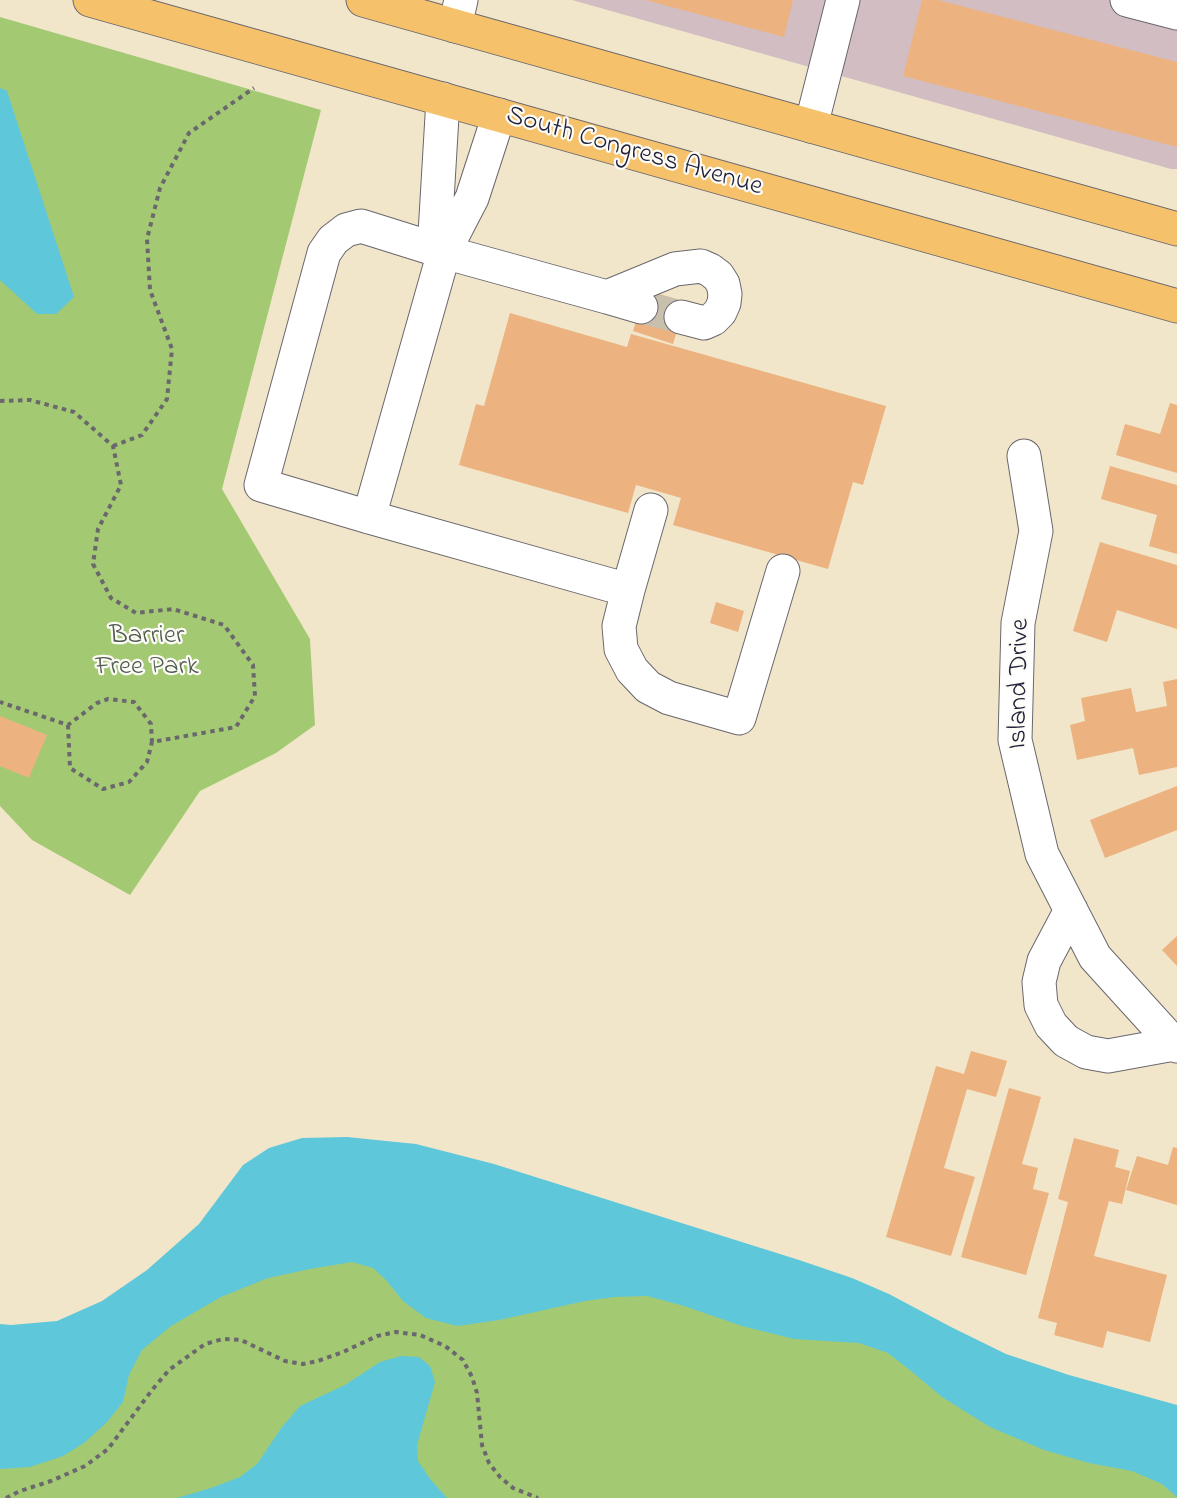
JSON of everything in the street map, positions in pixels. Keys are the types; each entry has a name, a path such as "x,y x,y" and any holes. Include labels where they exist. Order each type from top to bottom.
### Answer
{"main road":[{"path":"363,0 458,13 811,126 1177,229"},
{"name":"South Congress Avenue","path":"100,1 1177,306"}],"street":[{"path":"811,126 843,0"},
{"path":"1137,1 1177,13"},
{"path":"443,99 435,234 444,252"},
{"path":"369,517 444,252 472,198 499,115"},
{"path":"628,590 261,485 324,254 333,240 346,231 361,226 444,252 641,307"},
{"path":"607,297 675,268 701,267 710,270 723,284 725,294 720,312 713,319 704,323 681,317"},
{"name":"Island Drive","path":"1024,456 1036,531 1018,623 1015,740 1042,854 1095,957 1175,1045"},
{"path":"651,510 619,626 621,649 632,670 648,687 669,698 739,718 783,571"},
{"path":"1071,910 1044,961 1039,982 1041,1005 1051,1025 1066,1041 1086,1052 1108,1056 1175,1045"}],"path":[{"path":"113,446 142,435 167,399 172,349 150,290 147,239 160,188 189,133 254,88"},
{"path":"0,401 30,400 74,412 113,446 121,485 98,529 93,564 111,598 136,613 173,609 225,625 254,665 255,696 236,727 152,742"},
{"path":"108,699 134,702 151,724 152,742 147,762 129,782 103,789 70,768 68,725 97,703 108,699"},
{"path":"0,702 68,725"},
{"path":"6,1498 85,1466 108,1449 170,1370 206,1344 223,1339 241,1341 285,1361 303,1364 343,1352 377,1336 396,1332 420,1335 446,1346 463,1360 477,1393 482,1444 489,1463 513,1488 538,1498"}],"shaded area":[{"path":"572,0 1177,0 1177,169 1171,169"}],"green space":[{"name":"Barrier Free Park","path":"0,17 321,110 222,489 310,639 315,725 276,753 200,791 130,895 32,840 0,806"},
{"path":"447,1206 1177,1422 1177,1498 0,1498 0,1405 313,1224"}],"water":[{"path":"0,88 7,91 74,297 56,314 37,314 0,280"},
{"path":"347,1137 416,1144 494,1164 799,1260 852,1278 889,1294 1006,1354 1069,1375 1177,1405 1177,1497 1162,1484 1132,1471 1089,1463 1044,1450 990,1427 942,1397 888,1353 859,1343 794,1339 742,1326 647,1296 585,1301 499,1320 457,1326 426,1318 403,1301 373,1268 352,1262 268,1278 221,1297 171,1326 142,1350 129,1375 123,1402 107,1422 84,1443 63,1456 30,1467 0,1469 0,1324 57,1321 102,1301 147,1270 199,1224 243,1165 269,1148 302,1138"},
{"path":"401,1356 419,1357 430,1366 435,1382 417,1445 418,1461 447,1498 177,1498 240,1477 257,1464 282,1427 300,1406 345,1385 380,1362"}],"building":[{"path":"645,0 793,0 784,37"},
{"path":"922,0 938,0 1177,62 1177,147 903,76"},
{"path":"646,290 686,302 673,344 633,331"},
{"path":"510,313 627,347 631,334 886,406 863,485 853,482 828,569 673,525 681,498 636,485 628,513 459,465 476,404 484,406"},
{"path":"1170,403 1177,405 1177,473 1116,455 1125,424 1160,434"},
{"path":"1110,466 1177,485 1177,554 1149,546 1157,515 1101,499"},
{"path":"1100,542 1177,565 1177,629 1117,610 1107,642 1073,631"},
{"path":"716,602 744,611 738,632 710,623"},
{"path":"1177,679 1177,767 1139,775 1133,748 1077,760 1070,725 1085,721 1081,698 1131,688 1136,712 1167,706 1163,682"},
{"path":"0,716 47,735 29,778 0,766"},
{"path":"1177,786 1177,830 1105,858 1090,820"},
{"path":"1177,936 1177,966 1162,950"},
{"path":"971,1051 1007,1061 996,1097 967,1089 944,1168 975,1177 951,1256 886,1237 936,1066 964,1074"},
{"path":"1009,1088 1041,1097 1022,1164 1038,1168 1033,1189 1049,1193 1026,1275 961,1257"},
{"path":"1074,1138 1119,1150 1115,1167 1130,1171 1122,1204 1109,1201 1094,1256 1167,1275 1150,1342 1107,1331 1103,1348 1054,1335 1057,1323 1038,1318 1068,1202 1058,1199"},
{"path":"1173,1147 1177,1148 1177,1205 1126,1190 1137,1156 1168,1165"}],"tunnel":[{"path":"641,307 681,317"}]}
